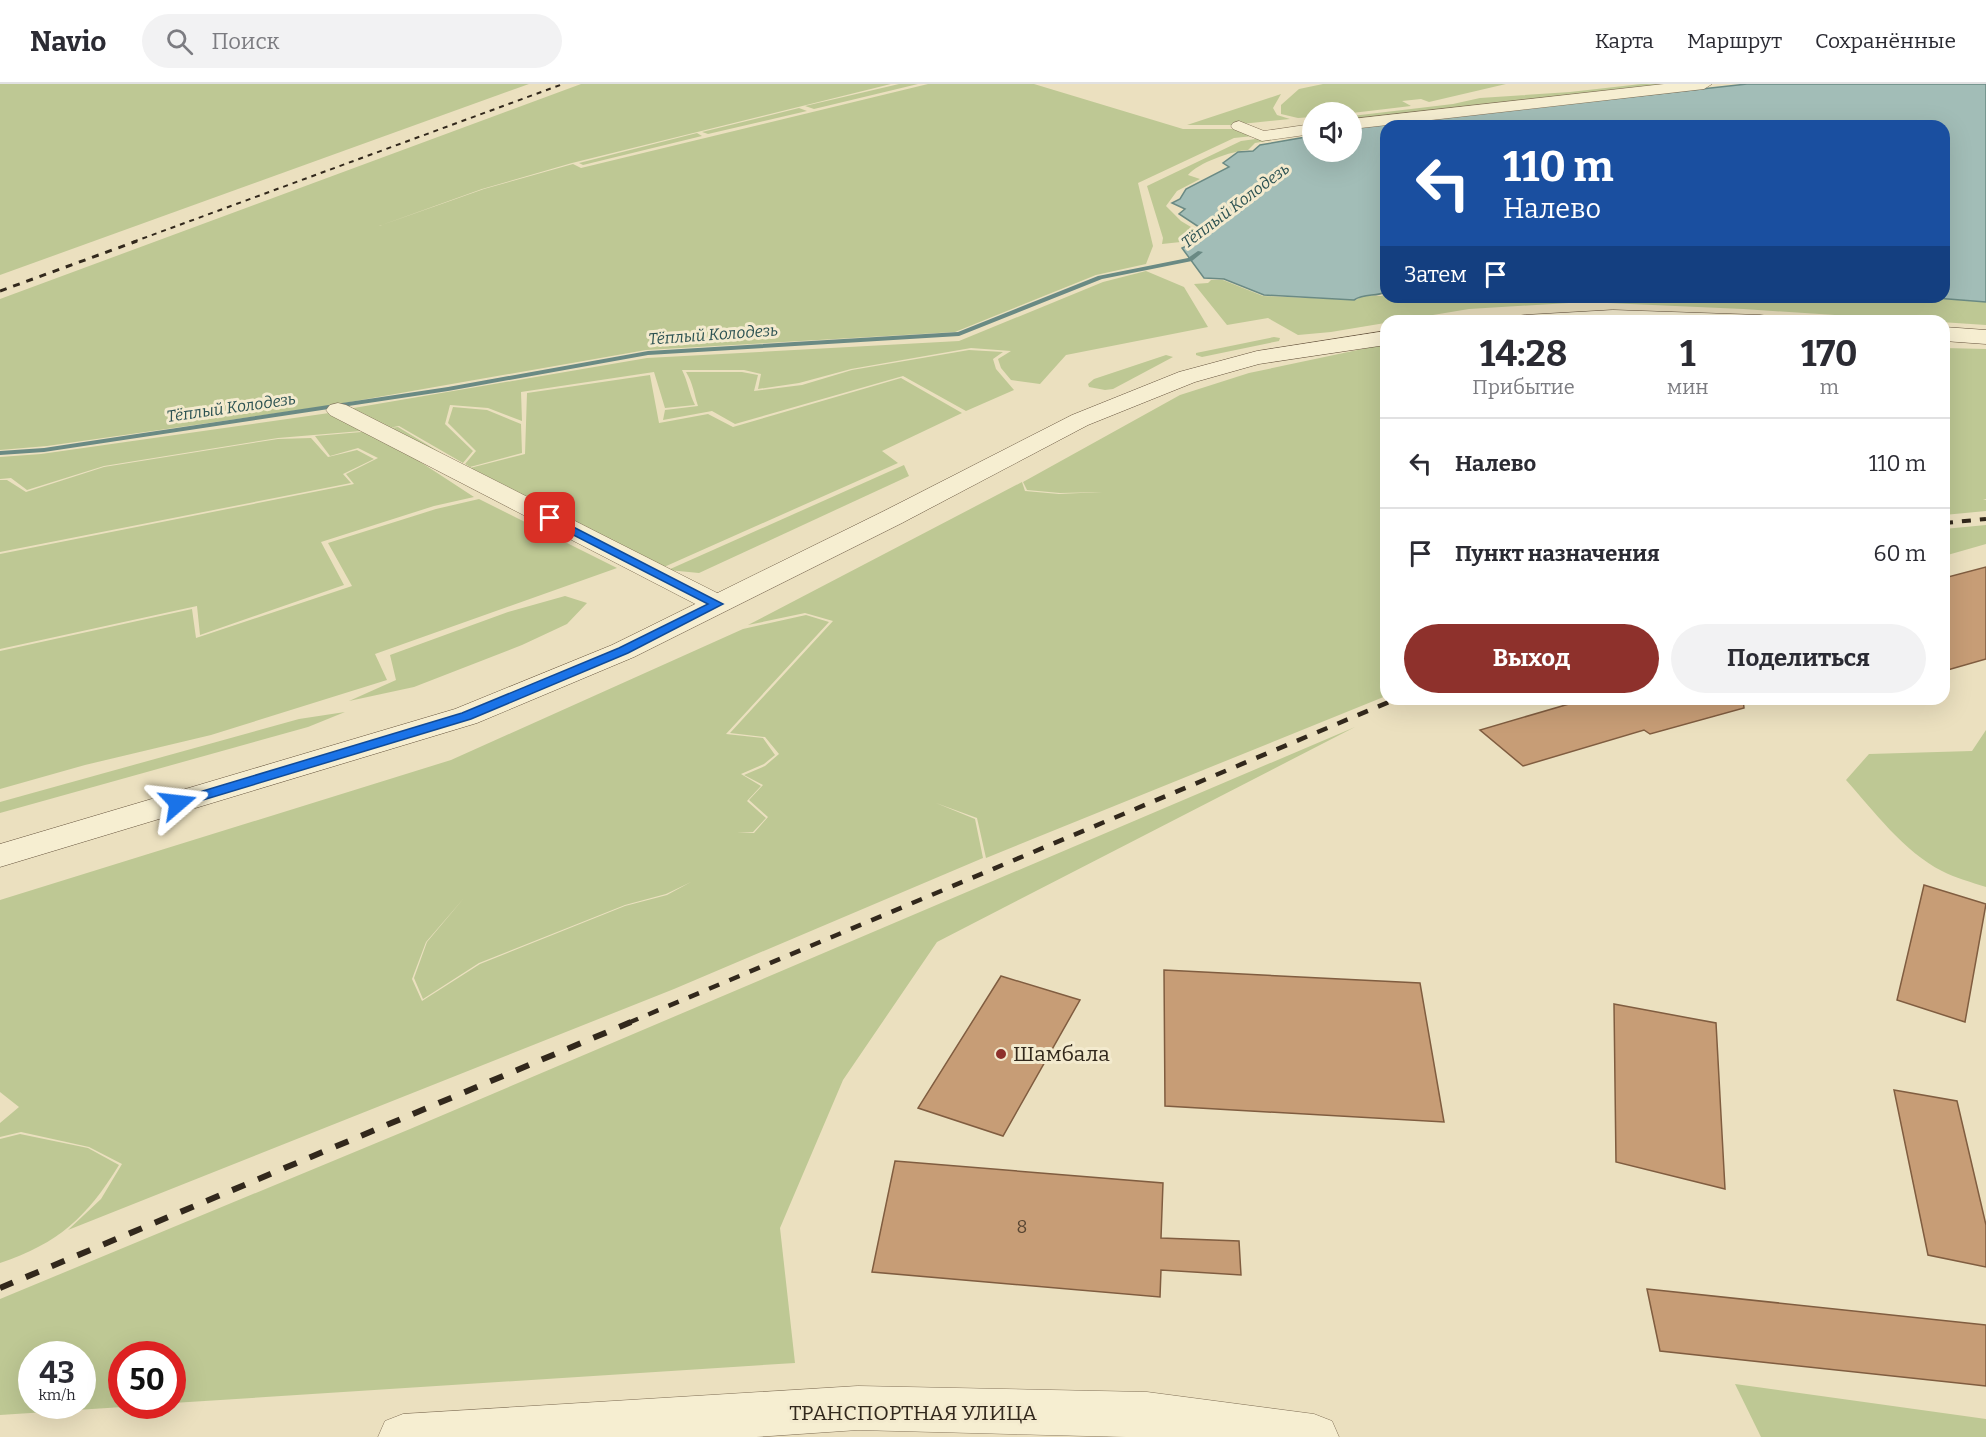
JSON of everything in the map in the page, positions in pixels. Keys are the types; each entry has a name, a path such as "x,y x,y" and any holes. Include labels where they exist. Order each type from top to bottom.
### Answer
{"street":[{"path":"1387,120 1704,84"},
{"path":"1362,113 1409,108 1476,94"},
{"path":"1302,119 1239,126 1262,136 1302,130"},
{"path":"1362,123 1380,121"},
{"path":"1950,334 1986,337"},
{"path":"0,856 466,716 623,651 1080,420 1187,377 1257,358 1380,339"},
{"path":"338,410 717,604"},
{"name":"ТРАНСПОРТНАЯ УЛИЦА","path":"403,1437 858,1408 1147,1415 1314,1437"}],"green space":[{"path":"0,84 529,84 0,275"},
{"path":"581,84 891,84 572,163 482,189 379,226 484,189 573,164 581,168 928,84 1034,84 1183,129 1238,129 1253,136 1234,138 1138,183 1153,246 1146,264 1096,275 955,332 646,350 327,406 47,446 0,450 0,299"},
{"path":"899,84 918,84 814,109 805,106"},
{"path":"1323,84 1506,84 1429,102 1421,99 1402,101 1411,106 1362,112 1362,102 1302,102 1302,118 1281,114 1281,105 1299,89"},
{"path":"1641,84 1683,84 1362,121 1362,115 1453,104 1480,98 1570,92"},
{"path":"1281,94 1273,108 1277,115 1290,119 1232,125 1187,125"},
{"path":"799,108 807,111 708,134 702,132"},
{"path":"1302,132 1302,135 1255,143 1248,150 1215,158 1199,166 1188,175 1200,179 1177,191 1166,206 1181,221 1196,230 1190,241 1162,244 1163,238 1147,186 1241,141"},
{"path":"697,133 702,136 583,165 579,163"},
{"path":"1146,271 1184,287 1208,327 1066,355 1040,384 1011,380 1001,368 998,359 1011,351 971,348 851,369 799,383 758,389 761,374 744,370 682,370 695,405 665,408 654,372 521,392 522,421 488,408 450,405 445,424 473,451 463,463 399,426 389,428 398,427 441,453 342,410 647,358 959,341 1103,282"},
{"path":"1211,280 1223,280 1263,296 1356,300 1364,295 1380,296 1380,303 1568,303 1469,309 1433,315 1380,315 1380,324 1298,335 1268,318 1227,325 1194,284 1208,283"},
{"path":"1950,299 1986,302 1986,325 1950,323 1950,315 1834,315 1608,303 1950,303"},
{"path":"1274,337 1280,338 1279,341 1202,357 1196,355 1196,353"},
{"path":"1380,345 1380,698 986,858 977,818 936,803 975,819 983,858 674,989 68,1230 101,1199 122,1164 89,1147 21,1132 0,1137 0,1123 19,1107 0,1092 0,900 451,760 743,629 806,615 829,622 726,734 763,738 775,755 764,764 741,774 761,786 747,801 766,818 753,832 737,832 754,833 768,817 749,800 763,785 744,775 765,766 779,754 765,737 730,733 833,621 805,613 748,625 1022,482 1025,491 1059,494 1102,492 1060,493 1027,490 1023,482 1180,395 1249,373","holes":["691,882 667,895 625,906 480,964 422,1001 412,979 426,942 464,898 427,942 414,978 423,999 479,963 625,905 666,894"]},
{"path":"1950,348 1986,349 1986,499 1983,500 1986,500 1986,511 1950,514"},
{"path":"969,350 1003,352 993,359 996,369 1014,390 966,411 903,376 735,424 712,411 663,420 665,410 698,406 686,372 742,372 758,375 754,391 802,385 852,370"},
{"path":"1166,355 1173,357 1113,389 1089,387 1088,384 1094,379"},
{"path":"650,375 659,423 708,414 733,427 901,378 962,413 882,451 898,463 664,567 470,468 525,454 527,393"},
{"path":"453,407 487,410 521,424 522,453 470,467 465,464 476,451 448,423"},
{"path":"336,412 373,430 278,438 104,466 27,490 11,478 0,479 0,457 41,454"},
{"path":"373,431 474,497 434,506 321,542 344,585 200,635 197,606 0,649 0,554 354,484 346,474 378,458 358,448 330,456 315,436"},
{"path":"311,438 328,457 357,450 374,459 343,474 351,483 0,552 0,480 7,480 26,492 104,467 278,439"},
{"path":"904,465 909,476 699,573 668,570"},
{"path":"479,499 617,568 375,654 387,680 211,735 85,765 0,789 0,651 192,609 196,638 352,586 328,543 436,509"},
{"path":"1986,525 1986,544 1950,554 1950,528"},
{"path":"565,596 587,603 567,624 522,645 414,687 349,701 396,680 390,655 508,612"},
{"path":"345,712 308,727 0,813 0,802 299,719"},
{"path":"1355,727 937,942 843,1080 780,1228 795,1363 186,1402 186,1341 108,1341 108,1408 96,1409 96,1341 18,1341 18,1414 0,1415 0,1299 410,1129"},
{"path":"1986,730 1986,887 1963,880 1928,863 1890,830 1846,780 1869,754 1972,751"},
{"path":"20,1134 88,1148 119,1165 83,1214 70,1226 39,1247 0,1263 0,1139"},
{"path":"1735,1384 1986,1419 1986,1437 1761,1437"}],"water":[{"path":"1747,84 1986,84 1986,302 1950,299 1950,120 1418,120"},
{"path":"1380,124 1380,294 1354,300 1264,295 1224,279 1204,278 1182,248 1200,240 1199,227 1179,214 1185,209 1172,203 1180,199 1186,189 1229,167 1223,163 1238,152 1253,151 1260,145 1302,138 1302,162 1362,162 1362,126"}],"building":[{"path":"1986,567 1986,659 1950,669 1950,576"},
{"path":"1565,705 1744,705 1744,708 1650,734 1644,730 1523,766 1480,730"},
{"path":"1924,885 1986,904 1965,1022 1897,1000"},
{"path":"1164,970 1420,983 1444,1122 1165,1106"},
{"name":"Шамбала","path":"1001,976 1080,1000 1003,1136 918,1108"},
{"path":"1614,1004 1716,1023 1725,1189 1616,1162"},
{"path":"1894,1090 1957,1101 1986,1225 1986,1267 1928,1255"},
{"path":"895,1161 1163,1183 1161,1238 1239,1241 1241,1275 1161,1270 1160,1297 872,1272"},
{"path":"1647,1289 1986,1325 1986,1386 1660,1351"}],"waterway":[{"name":"Тёплый Колодезь","path":"0,453 44,450 448,389 648,353 959,334 1100,277 1190,260 1200,252"}],"railway":[{"path":"133,242 563,84"},
{"path":"0,291 137,241"},
{"path":"1950,522 1986,519"},
{"path":"628,1023 1382,705"},
{"path":"0,1288 631,1022"}],"place":[{"name":"Шамбала","path":"1001,1054"}],"route":[{"path":"178,803 466,716 623,651 717,604 550,518"}]}
